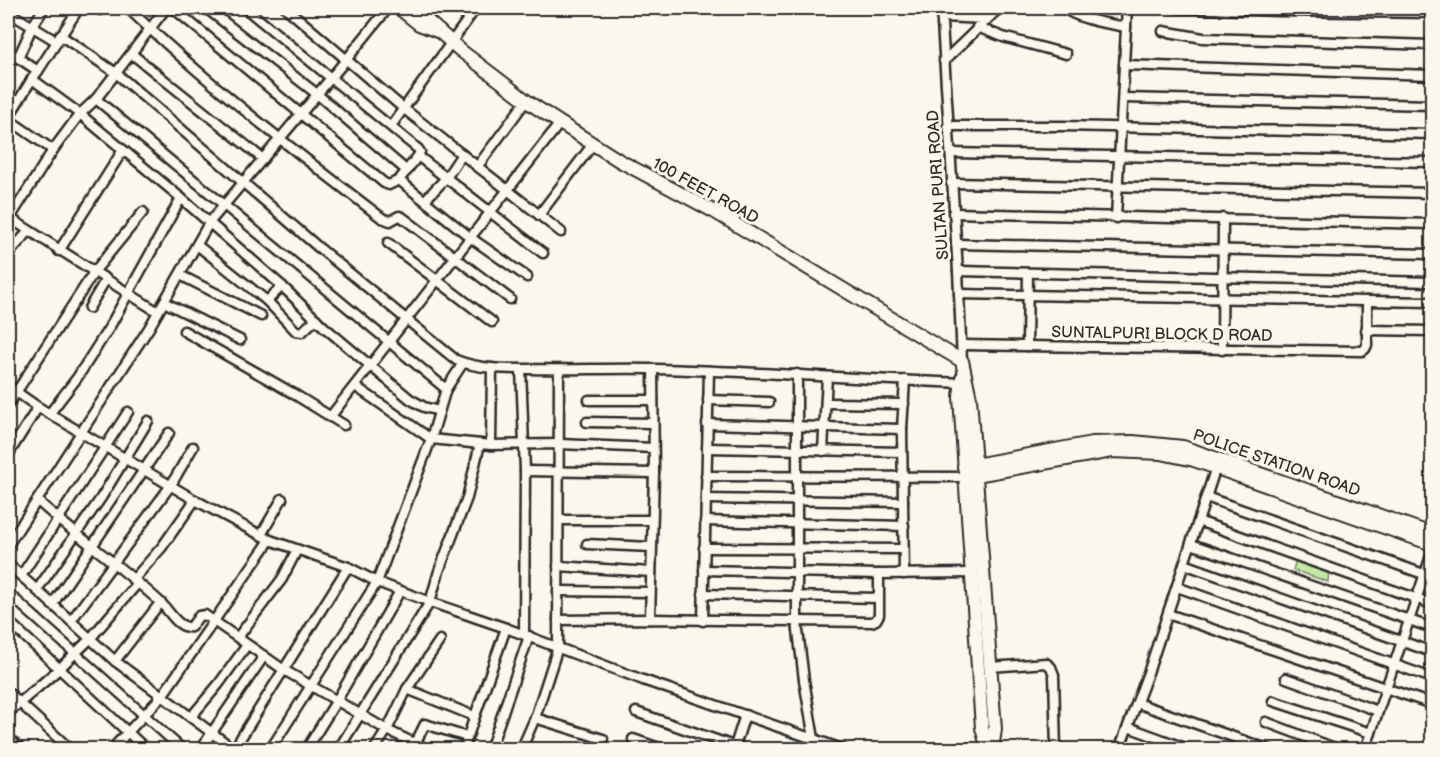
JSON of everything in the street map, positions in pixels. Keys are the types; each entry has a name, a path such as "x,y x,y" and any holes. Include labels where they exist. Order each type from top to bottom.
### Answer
{"street":[{"path":"18,58 32,27 44,8"},
{"path":"53,150 8,119 79,8"},
{"path":"128,8 279,139 382,218 390,221 402,216 510,299"},
{"path":"158,312 9,218 53,150 80,114 96,99 132,54 166,8"},
{"path":"173,8 384,183 389,184 399,180 418,156 420,152 418,149 332,76 245,8"},
{"path":"206,8 317,94 407,171"},
{"path":"286,8 403,108 561,232"},
{"path":"8,545 158,312 209,223 388,8"},
{"name":"100 FEET ROAD","path":"399,8 424,27 441,32"},
{"name":"100 FEET ROAD","path":"413,8 450,41 528,102 592,144 715,212 962,363"},
{"path":"391,126 450,41 476,8"},
{"name":"SULTAN PURI ROAD","path":"941,8 962,363"},
{"path":"944,62 977,27 999,8"},
{"path":"1063,8 1072,14 1095,21 1126,27"},
{"path":"1116,218 1127,8"},
{"path":"1178,8 1432,13"},
{"path":"8,12 32,27 58,38 116,73 406,321 463,363 492,368 653,369 964,383"},
{"path":"941,17 986,19"},
{"path":"977,27 1003,37 1066,54"},
{"path":"1163,31 1214,39 1432,45"},
{"path":"8,51 38,72"},
{"path":"132,54 262,159"},
{"path":"1125,66 1432,75"},
{"path":"32,79 80,114 181,198 282,286 316,319 410,399 424,407 439,411"},
{"path":"1123,98 1432,105"},
{"path":"96,99 446,389"},
{"path":"477,167 523,105 528,102"},
{"path":"330,417 560,123"},
{"path":"948,126 1432,134"},
{"path":"539,215 592,144"},
{"path":"59,251 123,150"},
{"path":"951,153 1432,162"},
{"path":"425,200 446,178 462,154"},
{"path":"418,156 543,253"},
{"path":"399,180 471,237 527,277"},
{"path":"951,183 1432,193"},
{"path":"50,413 77,378 128,294 181,198"},
{"path":"8,405 94,272 143,213"},
{"path":"953,213 1432,224"},
{"path":"1222,350 1223,218"},
{"path":"8,254 29,231"},
{"path":"388,243 492,322"},
{"path":"956,244 1432,254"},
{"path":"196,245 267,301 296,331 302,332 316,319"},
{"path":"958,272 1432,282"},
{"path":"1027,346 1028,273"},
{"path":"180,275 261,316"},
{"path":"88,308 106,279"},
{"path":"267,301 282,286"},
{"path":"959,294 1432,302"},
{"path":"1367,301 1366,330 1432,331"},
{"path":"164,302 240,340"},
{"name":"SUNTALPURI BLOCK D ROAD","path":"962,345 1362,351 1367,345 1366,330"},
{"path":"184,331 344,425"},
{"path":"270,750 377,582 431,439 446,389 463,363"},
{"path":"962,363 964,383 960,397 970,471 995,729 990,750"},
{"path":"491,445 492,368"},
{"path":"489,750 526,635 525,471 521,369"},
{"path":"650,619 654,473 653,369"},
{"path":"534,750 522,748 535,718 558,647 559,370"},
{"path":"703,621 708,371"},
{"path":"797,374 797,622 814,739"},
{"path":"823,451 827,377"},
{"path":"904,574 902,429 905,380"},
{"path":"8,386 38,407 195,500 270,540 348,567 400,591 526,635 643,680 845,750"},
{"path":"355,386 431,439 491,445 560,444 653,448"},
{"path":"589,400 653,400"},
{"path":"708,400 770,402"},
{"path":"827,403 904,404"},
{"path":"8,454 38,407"},
{"path":"21,576 128,412"},
{"path":"37,590 77,534 148,422"},
{"path":"587,422 653,423"},
{"path":"707,424 902,429"},
{"path":"52,605 169,433"},
{"name":"POLICE STATION ROAD","path":"970,471 1092,443 1133,442 1183,447 1432,534"},
{"path":"338,750 430,602 439,571 468,498 480,444"},
{"path":"71,621 171,485 193,447"},
{"path":"707,448 902,452"},
{"name":"POLICE STATION ROAD","path":"970,471 1112,451 1161,453 1194,460 1432,544"},
{"path":"1119,749 1168,614 1216,468"},
{"path":"525,471 654,473"},
{"path":"706,476 902,477 970,471"},
{"path":"970,471 972,573 982,729 990,750"},
{"path":"1206,497 1429,576"},
{"path":"261,535 282,499"},
{"path":"706,499 903,502"},
{"path":"8,713 60,669 90,639 162,547 195,500"},
{"path":"38,501 58,520 114,562 160,603 181,626 191,627 201,614 284,670 414,746 429,750"},
{"path":"559,520 652,520"},
{"path":"705,521 904,526"},
{"path":"1198,521 1432,604"},
{"path":"111,750 162,696 270,540"},
{"path":"587,544 651,547"},
{"path":"1191,544 1432,628"},
{"path":"704,548 902,549"},
{"path":"238,637 282,579 297,550"},
{"path":"1365,750 1409,620 1429,576 1432,553"},
{"path":"8,564 115,661 234,749 348,567"},
{"path":"1184,564 1432,652"},
{"path":"558,566 651,572"},
{"path":"704,570 879,574 972,573"},
{"path":"558,620 872,622 879,615 879,574"},
{"path":"1177,587 1432,678"},
{"path":"306,750 400,591"},
{"path":"558,591 650,592"},
{"path":"8,593 183,750"},
{"path":"703,594 878,597"},
{"path":"115,661 160,603"},
{"path":"1168,614 1432,704"},
{"path":"8,621 147,750"},
{"path":"463,750 506,628"},
{"path":"374,750 387,730 406,689 440,640"},
{"path":"191,717 247,645"},
{"path":"200,750 264,656"},
{"path":"990,667 1046,663 1051,667 1054,675 1056,750"},
{"path":"1286,678 1378,711"},
{"path":"406,689 474,716"},
{"path":"8,692 71,750"},
{"path":"1274,701 1371,733"},
{"path":"1137,703 1270,750"},
{"path":"636,712 745,750"},
{"path":"734,748 745,715"},
{"path":"535,718 603,739"},
{"path":"1266,722 1340,750"},
{"path":"414,746 425,724 467,737"},
{"path":"1128,727 1191,750"},
{"path":"8,736 21,750"},
{"path":"633,739 665,750"}],"green space":[{"path":"1297,556 1329,567 1328,582 1293,570"}]}
